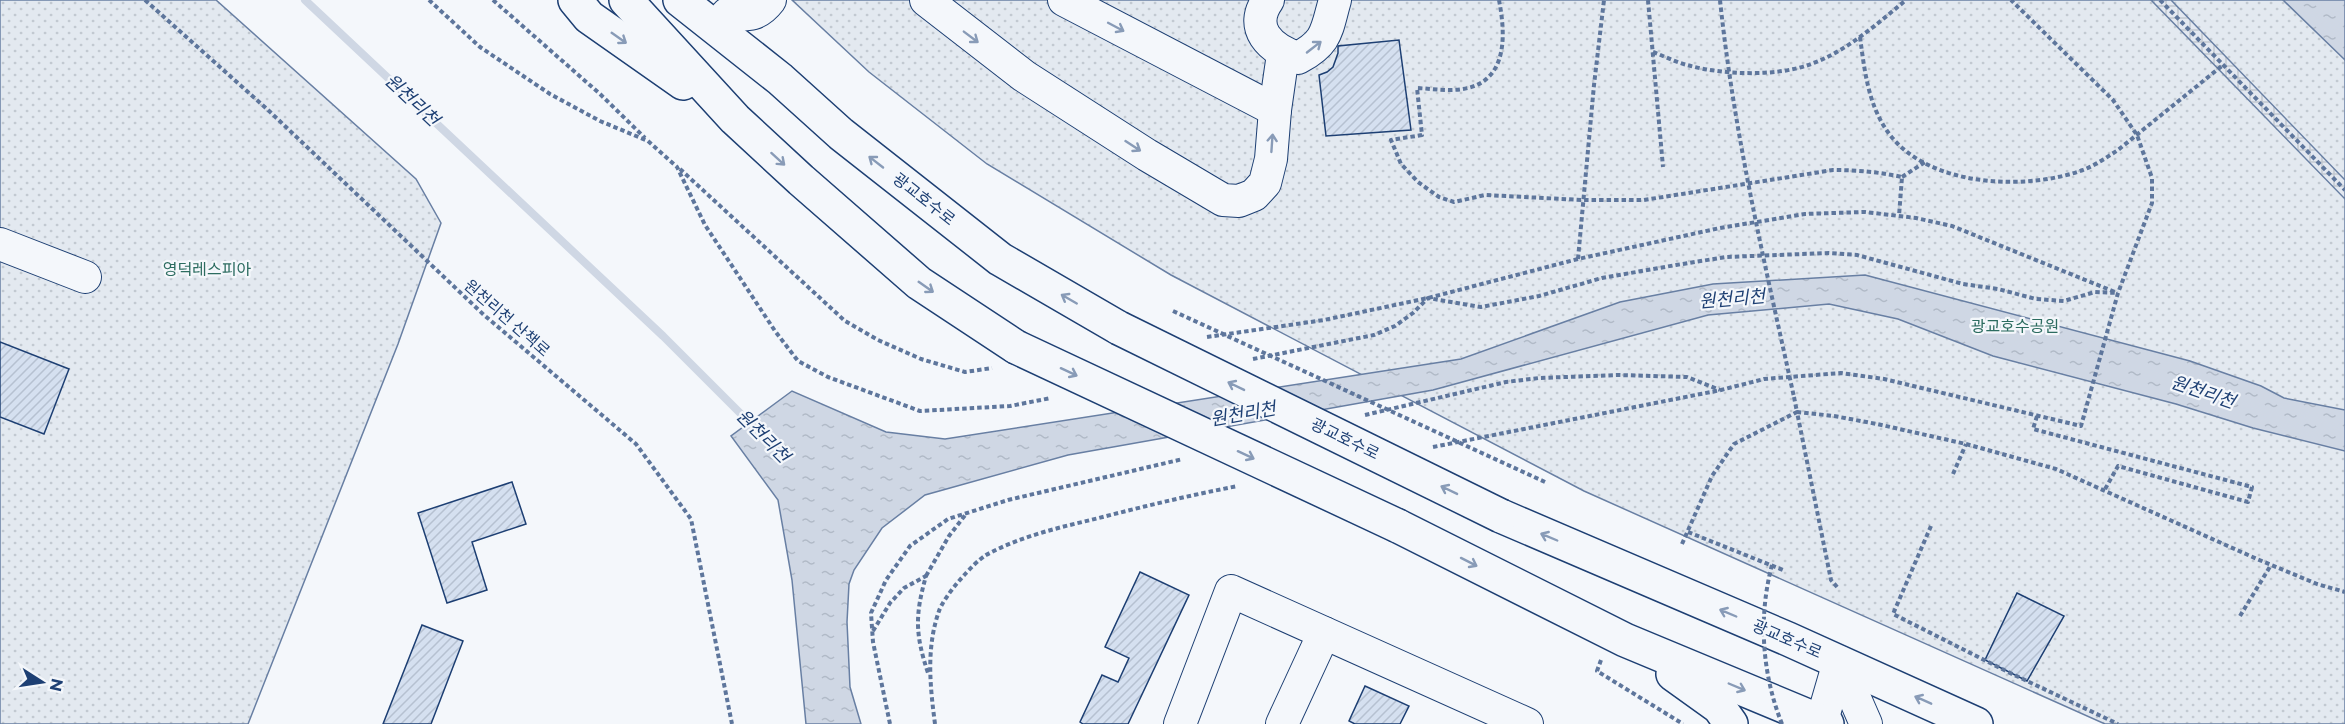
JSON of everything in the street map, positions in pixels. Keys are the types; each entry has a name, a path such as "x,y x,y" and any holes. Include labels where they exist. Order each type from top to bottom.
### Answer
{"main road":[{"path":"575,0 590,16 735,119"},
{"path":"626,0 735,119 919,283 1008,357 1398,526 1619,637 1823,724"},
{"name":"광교호수로","path":"680,0 780,79 842,134 1000,259 1119,328 1502,516 1976,724"},
{"path":"721,7 780,79"},
{"path":"1619,637 1719,707 1731,724"}],"street":[{"path":"721,7 747,15 761,11 770,0"},
{"path":"926,0 1024,76 1147,155 1223,200 1239,201 1254,195 1265,183 1271,159 1283,54"},
{"path":"1064,0 1275,110"},
{"path":"1268,0 1260,11 1260,28 1271,45 1283,54 1298,58 1312,50 1324,39 1335,0"},
{"path":"0,244 85,277"},
{"path":"1180,724 1231,591 1527,724"},
{"path":"1282,724 1324,633"},
{"path":"1823,724 1839,662"},
{"path":"1839,662 1866,724"}],"path":[{"name":"원천리천 산책로","path":"145,0 267,109 484,315 636,444 691,519 732,724"},
{"path":"429,0 480,47 550,94 600,121 648,141"},
{"path":"493,0 600,94 648,141 845,321 878,340 921,359 965,372 1008,357"},
{"path":"1499,0 1504,40 1501,58 1487,78 1470,88 1449,90 1417,88 1422,135 1390,140 1401,164 1418,182 1439,197 1454,202 1485,195 1583,200 1644,200 1833,171 1875,171 1902,177 1925,162"},
{"path":"1578,259 1604,0"},
{"path":"1648,0 1663,167"},
{"path":"1720,0 1724,41 1749,194 1831,579 1838,588"},
{"path":"1653,52 1685,65 1708,70 1786,71 1811,64 1860,37 1906,0"},
{"path":"2011,0 2113,100 2137,135 2152,178 2152,203 2118,293 2087,408"},
{"path":"2160,0 2345,190"},
{"path":"1860,37 1872,103 1896,142 1914,157 1925,162 1970,178 1999,182 2028,181 2082,170 2100,162 2223,65"},
{"path":"677,167 705,225 769,322 798,361 828,377 920,411 1010,406 1057,397"},
{"path":"1899,216 1902,177"},
{"path":"1197,338 1324,320 1428,298 1578,259 1720,228 1805,214 1865,212 1952,226 2118,293"},
{"path":"1428,298 1481,307 1539,296 1602,278 1726,257 1829,253 1857,255 1963,284 1998,289 2036,299 2064,301 2095,292 2118,293"},
{"path":"1245,360 1374,335 1395,326 1413,314 1428,298"},
{"path":"1173,311 1545,482"},
{"path":"1682,544 1712,476 1734,444 1797,412 1834,416 1966,444 2056,469 2271,565 2317,584 2345,592"},
{"path":"2037,416 2033,429 2253,487 2248,502 2118,466 2104,491"},
{"path":"1953,474 1966,444"},
{"path":"930,677 921,652 916,624 919,601 926,576 949,536 966,513"},
{"path":"1931,526 1893,614 2118,724"},
{"path":"1688,532 1783,570"},
{"path":"1772,565 1763,616 1765,651 1775,705 1782,724"},
{"path":"2240,616 2271,565"},
{"path":"872,632 890,603 904,588 926,576"},
{"path":"1619,637 1597,671 1683,724"}],"green space":[{"name":"영덕레스피아","path":"0,0 216,0 416,179 441,223 398,344 248,724 0,724"},
{"name":"광교호수공원","path":"792,0 2345,0 2345,724 2105,724 1584,491 1171,275 987,164 869,72"}],"shaded area":[{"path":"2151,0 2171,0 2345,180 2345,199"}],"water":[{"path":"2283,0 2345,0 2345,60"},
{"path":"1865,275 2190,361 2261,386 2284,398 2345,410 2345,451 1993,356 1898,319 1829,304 1708,315 1433,390 1068,455 925,495 882,528 854,570 849,584 847,622 850,687 861,724 806,724 792,580 778,500 731,436 792,391 886,432 945,439 1461,359 1620,302 1713,284"}],"building":[{"path":"1399,40 1411,130 1326,136 1319,75 1333,67 1338,46"},
{"path":"0,342 69,369 44,434 0,417"},
{"path":"512,482 526,524 472,542 487,590 447,603 418,513"},
{"path":"1140,572 1189,595 1128,724 1083,724 1080,722 1102,675 1118,682 1129,658 1105,647"},
{"path":"2017,593 2064,616 2027,681 1985,660"},
{"path":"422,625 463,641 431,724 383,724"},
{"path":"1365,686 1409,706 1400,724 1355,724 1349,721"}],"waterway":[{"name":"원천리천","path":"305,0 663,336 756,429"}]}
